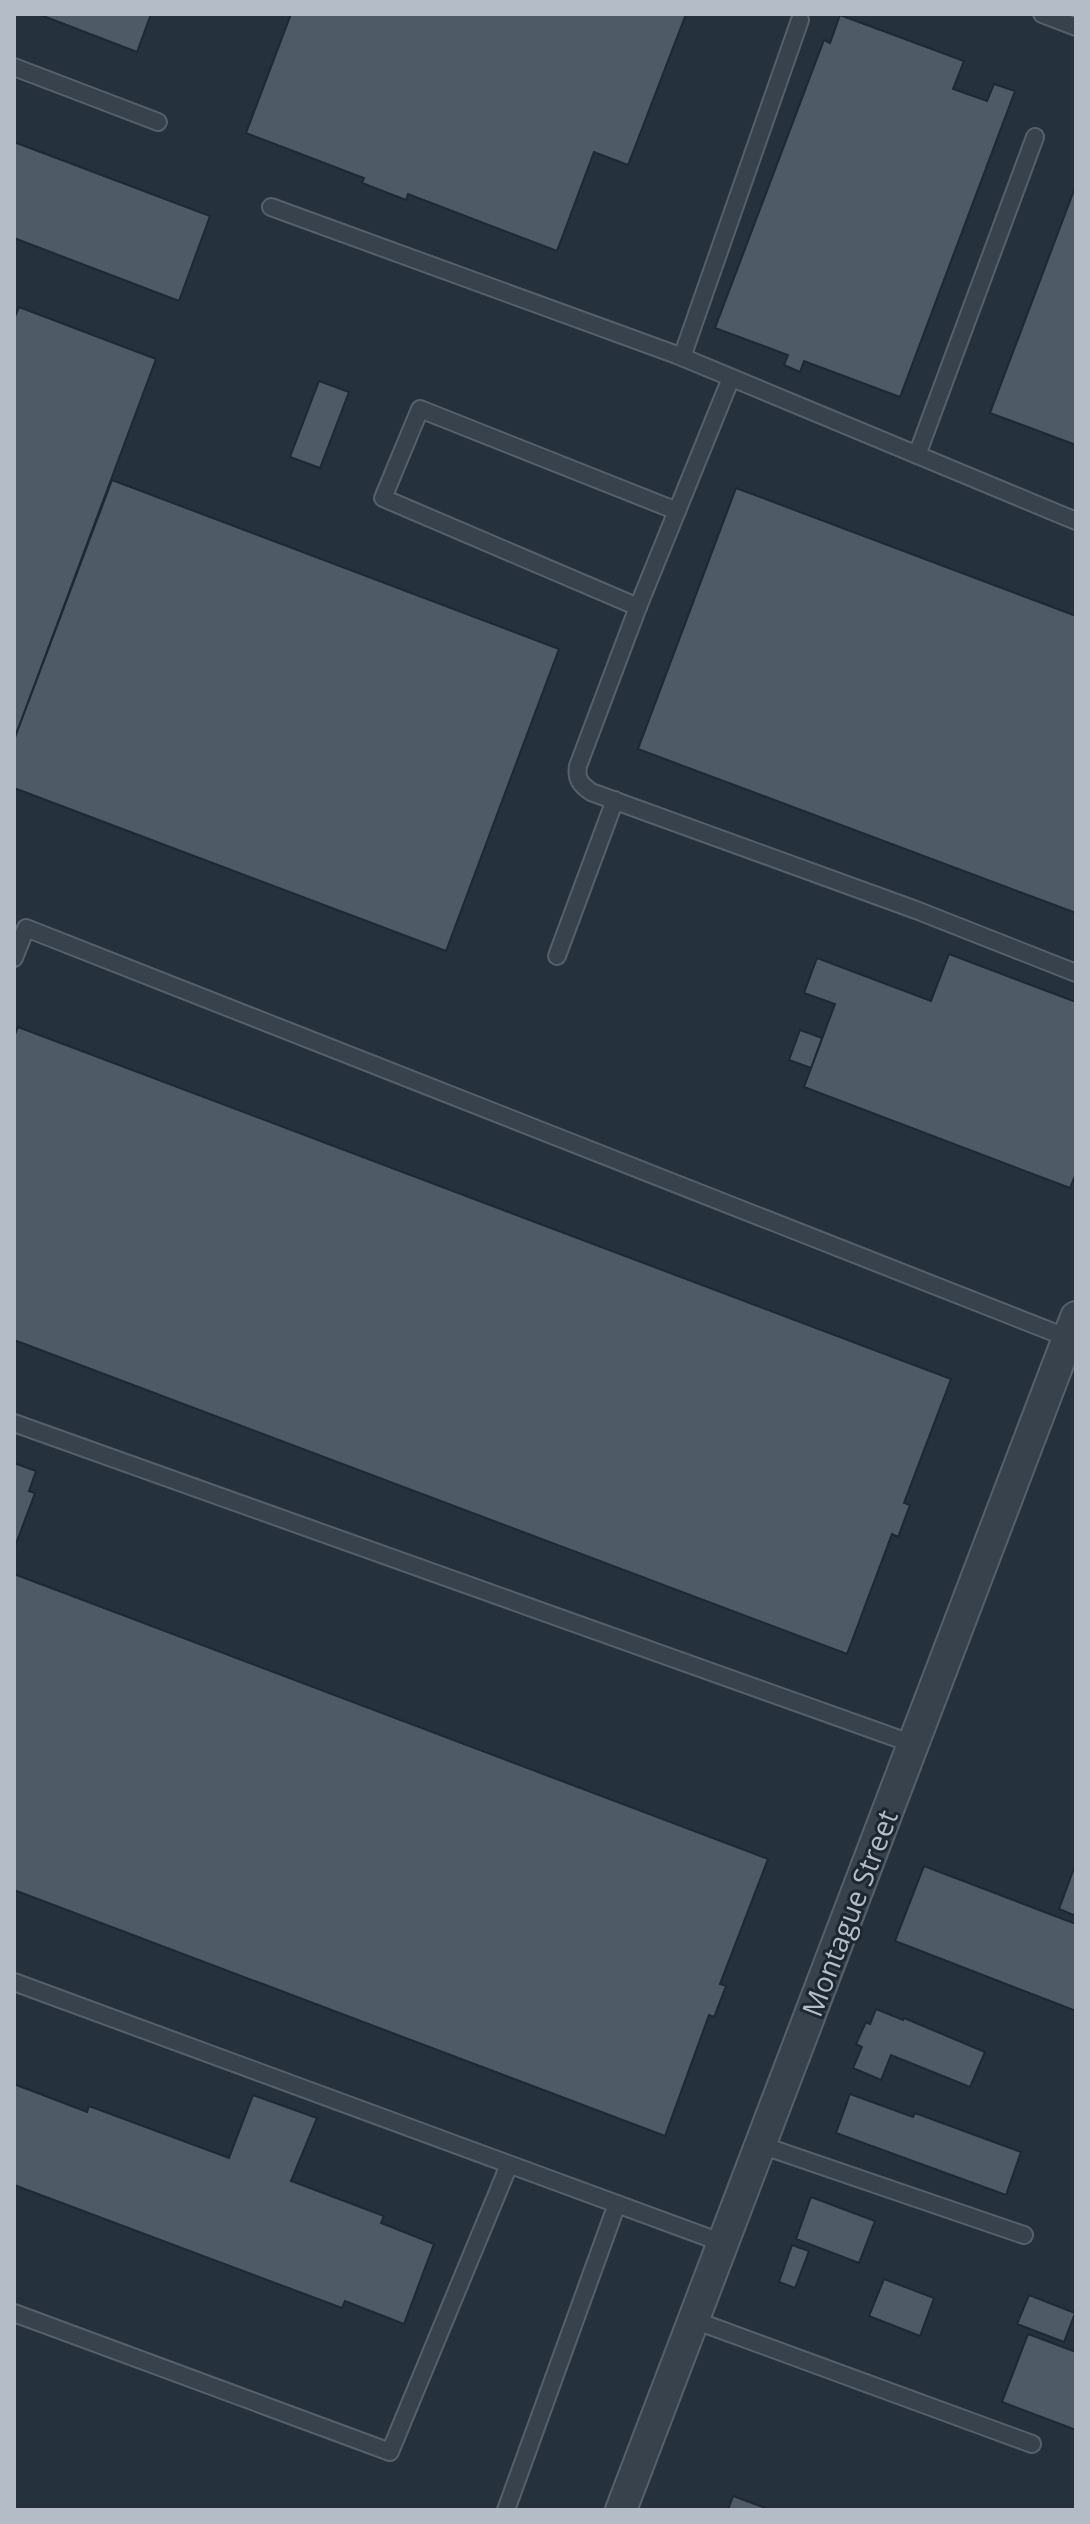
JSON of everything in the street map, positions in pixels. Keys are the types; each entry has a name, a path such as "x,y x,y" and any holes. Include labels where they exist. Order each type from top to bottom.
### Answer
{"street":[{"name":"Montague Street","path":"621,2510 1072,1328"}],"lane":[{"path":"1042,14 1076,27"},
{"path":"682,357 800,20"},
{"path":"14,67 158,122"},
{"path":"917,455 1035,137"},
{"path":"271,207 682,357 1076,521"},
{"path":"731,378 638,607 578,766 577,776 582,785 591,792 916,910 1076,973"},
{"path":"638,607 383,498 420,409 677,511"},
{"path":"557,956 615,800"},
{"path":"14,958 26,928 1072,1328"},
{"path":"14,1423 913,1744"},
{"path":"14,1982 723,2243"},
{"path":"761,2145 1024,2235"},
{"path":"14,2313 390,2452 509,2165"},
{"path":"506,2510 617,2204"},
{"path":"694,2320 1032,2444"}],"building":[{"path":"38,14 151,14 137,52"},
{"path":"291,14 686,14 628,165 594,152 557,251 408,194 406,200 362,183 364,178 246,133"},
{"path":"840,15 964,61 953,89 987,101 994,84 1015,91 900,397 804,361 800,372 784,365 788,355 715,328 824,40 830,43"},
{"path":"14,142 210,216 179,301 14,238"},
{"path":"1076,185 1076,445 990,413"},
{"path":"19,307 156,359 14,740 14,319"},
{"path":"319,381 349,392 320,468 290,457"},
{"path":"112,480 559,649 446,951 14,788 14,740"},
{"path":"736,488 1076,616 1076,913 638,749"},
{"path":"949,954 1076,1002 1076,1173 1070,1188 804,1087 835,1004 804,993 817,958 931,1001"},
{"path":"18,1027 951,1379 904,1503 910,1505 898,1537 892,1534 847,1654 14,1340 14,1037"},
{"path":"800,1030 822,1038 811,1068 789,1060"},
{"path":"14,1463 36,1471 29,1491 35,1493 14,1549"},
{"path":"14,1574 768,1859 720,1984 726,1986 714,2017 709,2015 665,2136 14,1890"},
{"path":"1076,1863 1076,1916 1059,1909"},
{"path":"924,1866 1076,1924 1076,2011 895,1941"},
{"path":"876,2009 985,2052 970,2087 891,2055 881,2080 853,2068 862,2047 856,2044"},
{"path":"14,2084 87,2112 89,2106 229,2158 253,2095 317,2118 291,2181 384,2216 381,2223 434,2244 404,2324 345,2301 342,2308 14,2185"},
{"path":"850,2094 913,2117 915,2113 1021,2152 1006,2195 836,2133"},
{"path":"811,2197 875,2221 859,2263 796,2239"},
{"path":"792,2245 809,2251 795,2288 779,2282"},
{"path":"884,2279 934,2298 920,2336 869,2316"},
{"path":"1029,2295 1075,2313 1064,2342 1017,2324"},
{"path":"1028,2334 1076,2352 1076,2430 1002,2402"},
{"path":"733,2496 771,2510 728,2510"}]}
